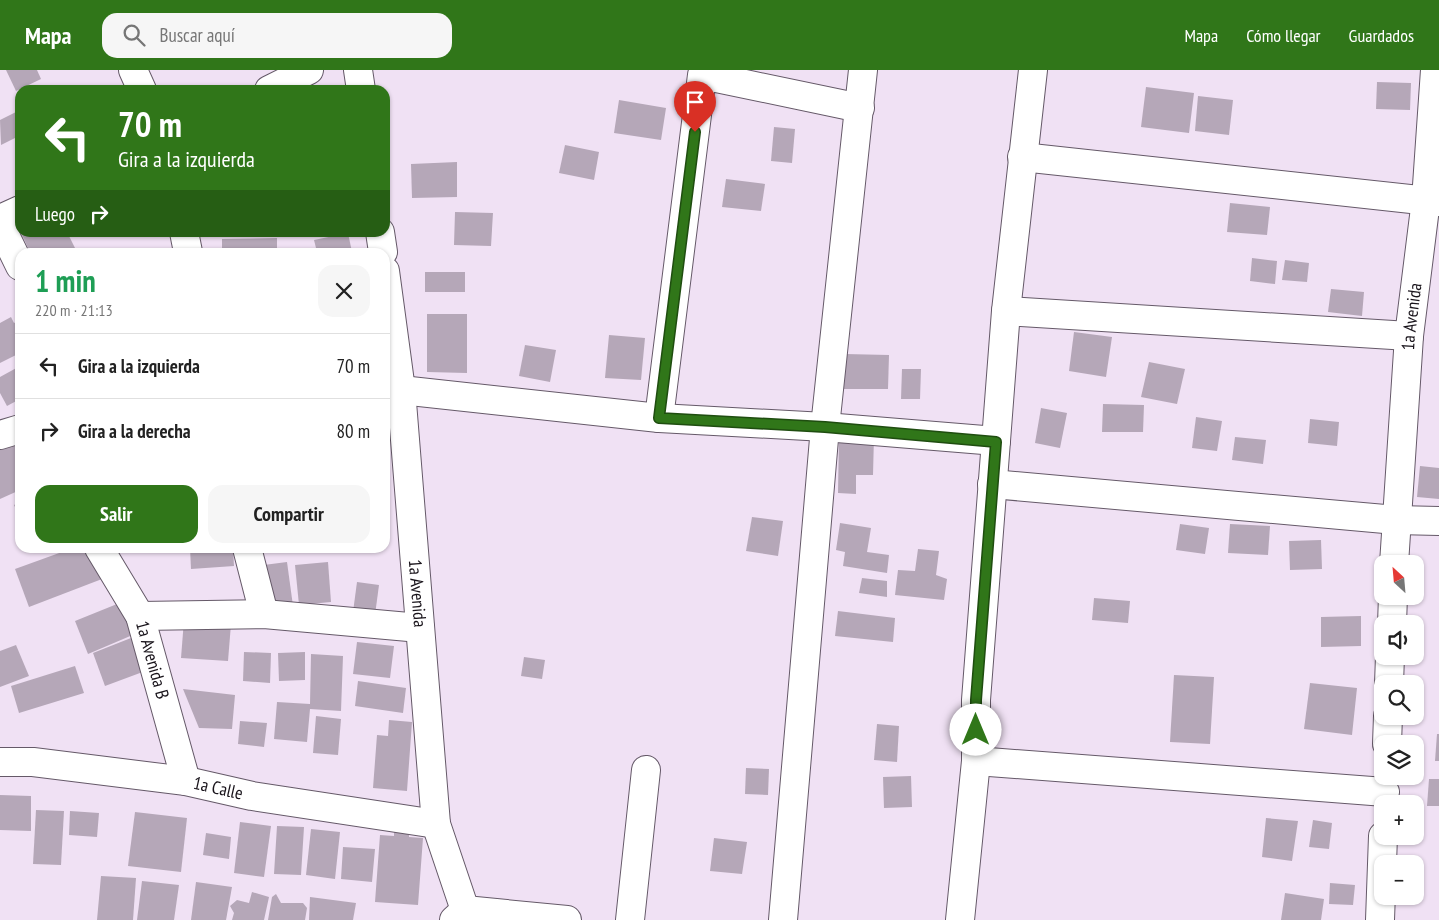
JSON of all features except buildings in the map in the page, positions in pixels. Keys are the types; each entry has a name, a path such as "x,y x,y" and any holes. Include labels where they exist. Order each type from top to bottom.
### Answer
{"street":[{"path":"132,70 140,85"},
{"path":"279,85 309,70"},
{"path":"358,70 360,85"},
{"path":"783,920 825,427 863,70"},
{"path":"960,920 976,760 976,700 1006,311 1032,70"},
{"name":"1a Avenida","path":"1394,555 1409,336 1432,201 1436,70"},
{"path":"659,418 702,75 860,108"},
{"path":"1022,157 1432,201"},
{"path":"0,219 15,212"},
{"path":"0,225 15,256"},
{"path":"1006,311 1409,336"},
{"name":"1a Avenida","path":"390,346 393,391 420,628 436,824 459,915"},
{"path":"393,391 659,418 825,427 996,442"},
{"path":"0,435 15,430"},
{"path":"992,484 1396,520 1439,521"},
{"name":"1a Avenida B","path":"102,553 140,616 186,781"},
{"path":"248,553 264,614"},
{"path":"140,616 264,614 420,628"},
{"path":"0,740 33,762"},
{"path":"976,760 1385,791"},
{"name":"1a Calle","path":"0,762 33,762 186,781 252,796 436,824"},
{"path":"630,920 646,770"},
{"path":"1380,920 1383,845"},
{"path":"459,915 567,920"}],"route":[{"path":"695,132 659,418 825,427 996,442 976,700 976,730"}]}
